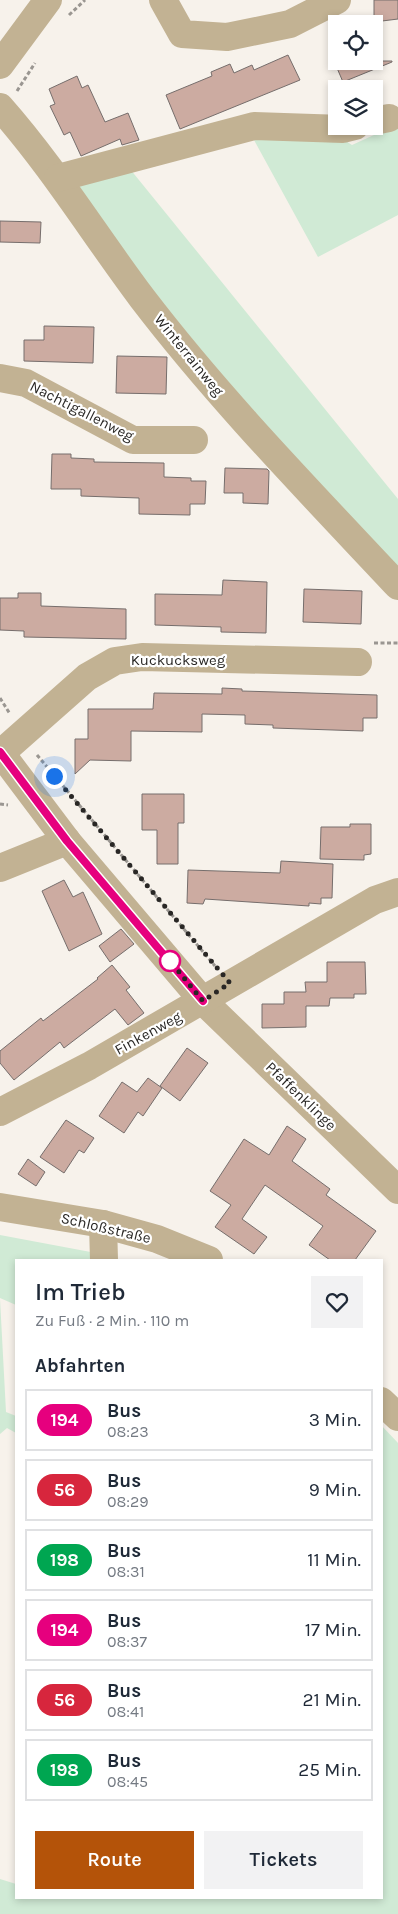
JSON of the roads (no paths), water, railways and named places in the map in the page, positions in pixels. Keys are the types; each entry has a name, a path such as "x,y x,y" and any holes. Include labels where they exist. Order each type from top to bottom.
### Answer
{"street":[{"path":"163,0 182,34 227,37 290,24 337,0"},
{"path":"0,65 58,9"},
{"name":"Winterrainweg","path":"2,109 58,178 142,298 229,404 398,586"},
{"path":"58,178 254,126 328,128"},
{"name":"Nachtigallenweg","path":"0,378 26,383 132,440 194,440"},
{"name":"Kuckucksweg","path":"0,752 87,677 115,661 142,657 358,662"},
{"name":"Pfaffenklinge","path":"0,752 67,841 203,1001 396,1184"},
{"path":"0,868 67,841"},
{"name":"Finkenweg","path":"0,1112 89,1066 375,900 398,892"},
{"name":"Schloßstraße","path":"0,1207 103,1224 157,1239 207,1259"},
{"path":"103,1224 104,1259"},
{"path":"383,1404 398,1417"}]}
